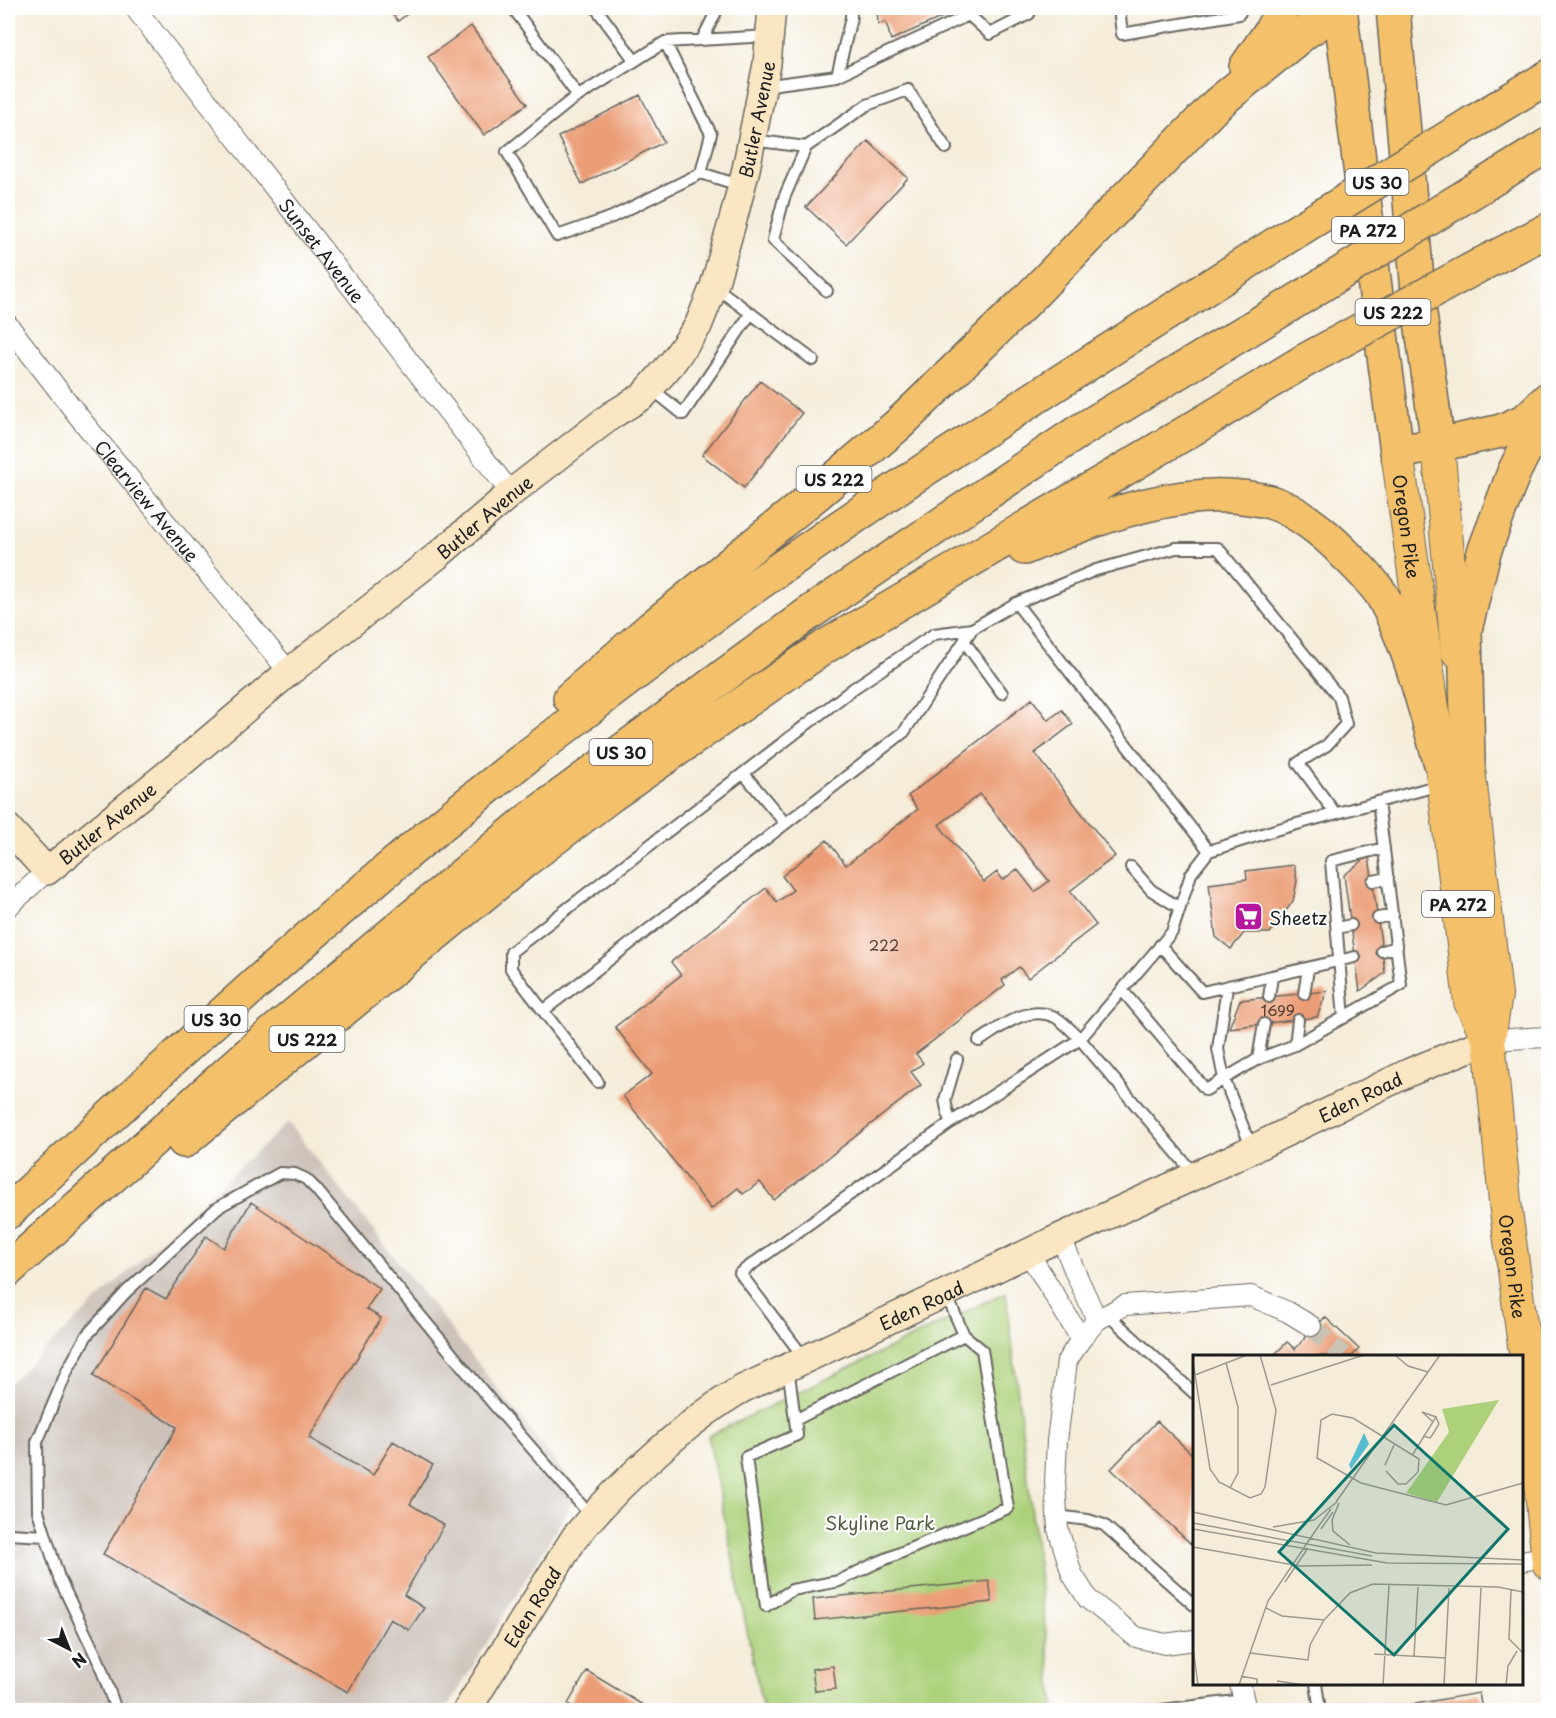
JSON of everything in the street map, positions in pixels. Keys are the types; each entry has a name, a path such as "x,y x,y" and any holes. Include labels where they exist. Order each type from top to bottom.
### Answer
{"highway":[{"name":"US 222","path":"430,833 538,725 651,628 818,493 899,424 1025,302 1217,104 1255,55 1283,8"},
{"path":"1217,104 1295,40 1341,8"},
{"name":"Oregon Pike","path":"1341,8 1397,452"},
{"name":"Oregon Pike","path":"1393,8 1420,314 1438,446"},
{"name":"US 30","path":"8,1212 223,1013 430,833 674,645 814,544 961,446 1282,240 1548,77"},
{"name":"US 30","path":"8,1270 263,1041 532,818 808,614 1078,432 1548,146"},
{"name":"US 222","path":"8,1287 523,862 610,796 826,646 1304,361 1548,230"},
{"path":"1397,452 1438,446 1501,431 1526,420 1548,401"},
{"path":"1451,770 1465,630 1484,552 1514,472 1548,401"},
{"path":"826,646 993,561 1084,523 1142,506 1192,497 1232,496 1272,502 1302,518 1328,536 1382,596 1406,648 1451,770"}],"main road":[{"name":"Oregon Pike","path":"1438,446 1451,770"},
{"name":"Oregon Pike","path":"1397,452 1451,770 1496,995 1488,1040 1506,1212 1534,1420 1542,1559"}],"street":[{"name":"Sunset Avenue","path":"135,8 511,493"},
{"name":"Butler Avenue","path":"8,907 47,871 289,672 437,556 511,493 612,415 643,396 672,363 698,326 714,286 742,186 752,140 763,86 772,8"},
{"name":"Clearview Avenue","path":"8,325 83,422 289,672"},
{"path":"8,828 47,871"},
{"path":"1488,1040 1548,1037"},
{"name":"Eden Road","path":"467,1710 575,1537 591,1517 627,1479 690,1424 721,1401 1028,1252 1252,1149 1410,1072 1488,1040"},
{"path":"1061,1237 1075,1272 1102,1317"},
{"path":"1028,1252 1081,1339"},
{"path":"1193,1640 1165,1644 1136,1637 1088,1599 1072,1574 1058,1529 1055,1482 1057,1441 1067,1361 1081,1339 1102,1317 1125,1305 1251,1296 1288,1312 1311,1326"}],"lane":[{"path":"513,8 578,96"},
{"path":"596,8 635,61"},
{"path":"702,40 717,8"},
{"path":"837,76 851,18 851,8"},
{"path":"763,86 837,76 969,15 990,34 1029,15 1032,8"},
{"path":"1119,8 1122,34 1239,14 1242,8"},
{"path":"742,186 701,173 612,217 557,236 507,152 569,102 665,42 769,36"},
{"path":"665,42 711,134 701,173"},
{"path":"827,291 773,240 784,198 806,147 867,105 908,90 946,148"},
{"path":"752,140 806,147"},
{"path":"714,286 813,360"},
{"path":"650,387 683,414 751,313"},
{"path":"598,1082 511,969 511,952 854,688 934,634 972,629 1016,603 1096,570 1176,548 1218,548 1339,697 1346,724 1327,745 1298,763 1335,813"},
{"path":"1016,603 1209,851"},
{"path":"543,1011 904,732 972,629"},
{"path":"964,641 1002,693"},
{"path":"946,1293 964,1335 982,1350 1008,1508 876,1563 839,1581 792,1590 766,1606 746,1457 796,1435 796,1363 740,1273 950,1124 1080,1038 1172,932 1191,874 1209,851 1378,802 1451,770"},
{"path":"744,774 785,823"},
{"path":"1122,990 1206,1090 1258,1059 1294,1045 1401,985 1378,802"},
{"path":"1344,1018 1331,861 1384,848"},
{"path":"1131,867 1150,890 1180,908"},
{"path":"1373,881 1388,878"},
{"path":"1334,889 1346,887"},
{"path":"1378,918 1393,915"},
{"path":"1337,928 1351,925"},
{"path":"1160,945 1202,992 1355,957"},
{"path":"1382,951 1397,947"},
{"path":"1304,994 1308,969"},
{"path":"1269,998 1272,977"},
{"path":"1227,987 1218,1049 1224,1079 1252,1149"},
{"path":"979,1041 1019,1016 1038,1013 1056,1018 1080,1038 1195,1175"},
{"path":"1294,1045 1298,1020"},
{"path":"1258,1059 1264,1024"},
{"path":"950,1124 945,1100 957,1059"},
{"path":"116,1710 99,1662 59,1578 38,1511 37,1442 68,1369 87,1335 126,1292 217,1208 280,1173 295,1174 306,1179 316,1189 495,1406 591,1517"},
{"path":"1102,1317 1193,1392"},
{"path":"795,1420 964,1335"},
{"path":"1057,1516 1088,1520 1104,1525 1193,1604"},
{"path":"8,1534 46,1536"},
{"path":"1316,1685 1320,1710"},
{"path":"1162,1710 1243,1698"}],"shaded area":[{"path":"288,1122 579,1492 446,1710 8,1710 8,1384"}],"green space":[{"name":"Skyline Park","path":"1006,1292 1055,1710 763,1710 708,1436"}],"building":[{"path":"387,8 415,8 398,21"},
{"path":"877,8 963,8 891,40 886,22 878,24"},
{"path":"471,26 527,104 484,135 428,57"},
{"path":"640,95 664,142 582,184 558,137"},
{"path":"868,141 908,178 846,244 806,207"},
{"path":"760,381 802,413 744,488 702,455"},
{"path":"1032,699 1048,720 1062,710 1073,724 1035,753 1115,856 1070,891 1096,925 1028,978 1019,967 1002,980 1005,985 916,1054 923,1063 911,1072 921,1085 774,1200 760,1182 743,1194 738,1188 711,1209 623,1096 652,1074 615,1027 681,975 671,962 766,888 777,902 793,890 782,876 827,840 846,865 918,809 908,796","holes":["980,794 1049,881 1035,892 1017,869 1003,880 997,872 984,882 939,825"]},
{"name":"Sheetz","path":"1369,856 1385,973 1360,991 1344,875"},
{"name":"Sheetz","path":"1294,865 1297,881 1293,901 1270,933 1244,933 1231,949 1216,937 1209,884 1247,879 1246,871"},
{"path":"1327,991 1317,1017 1229,1028 1240,1000"},
{"path":"251,1202 380,1289 366,1309 381,1318 309,1438 373,1475 393,1441 433,1465 410,1504 444,1525 404,1595 424,1608 409,1630 390,1619 348,1692 103,1554 177,1427 93,1376 146,1288 166,1299 206,1236 224,1248"},
{"path":"1325,1317 1359,1349 1353,1355 1274,1355 1287,1342 1295,1349"},
{"path":"1157,1421 1192,1454 1193,1452 1193,1541 1191,1544 1111,1469"},
{"path":"989,1581 992,1602 815,1620 813,1599"},
{"path":"833,1666 836,1689 815,1691 812,1669"},
{"path":"587,1671 651,1710 578,1710 568,1704"},
{"path":"1479,1693 1482,1710 1386,1710 1386,1709"}],"tunnel":[{"path":"1311,1326 1342,1355"}],"place":[{"name":"Sheetz","path":"1248,917"}]}
